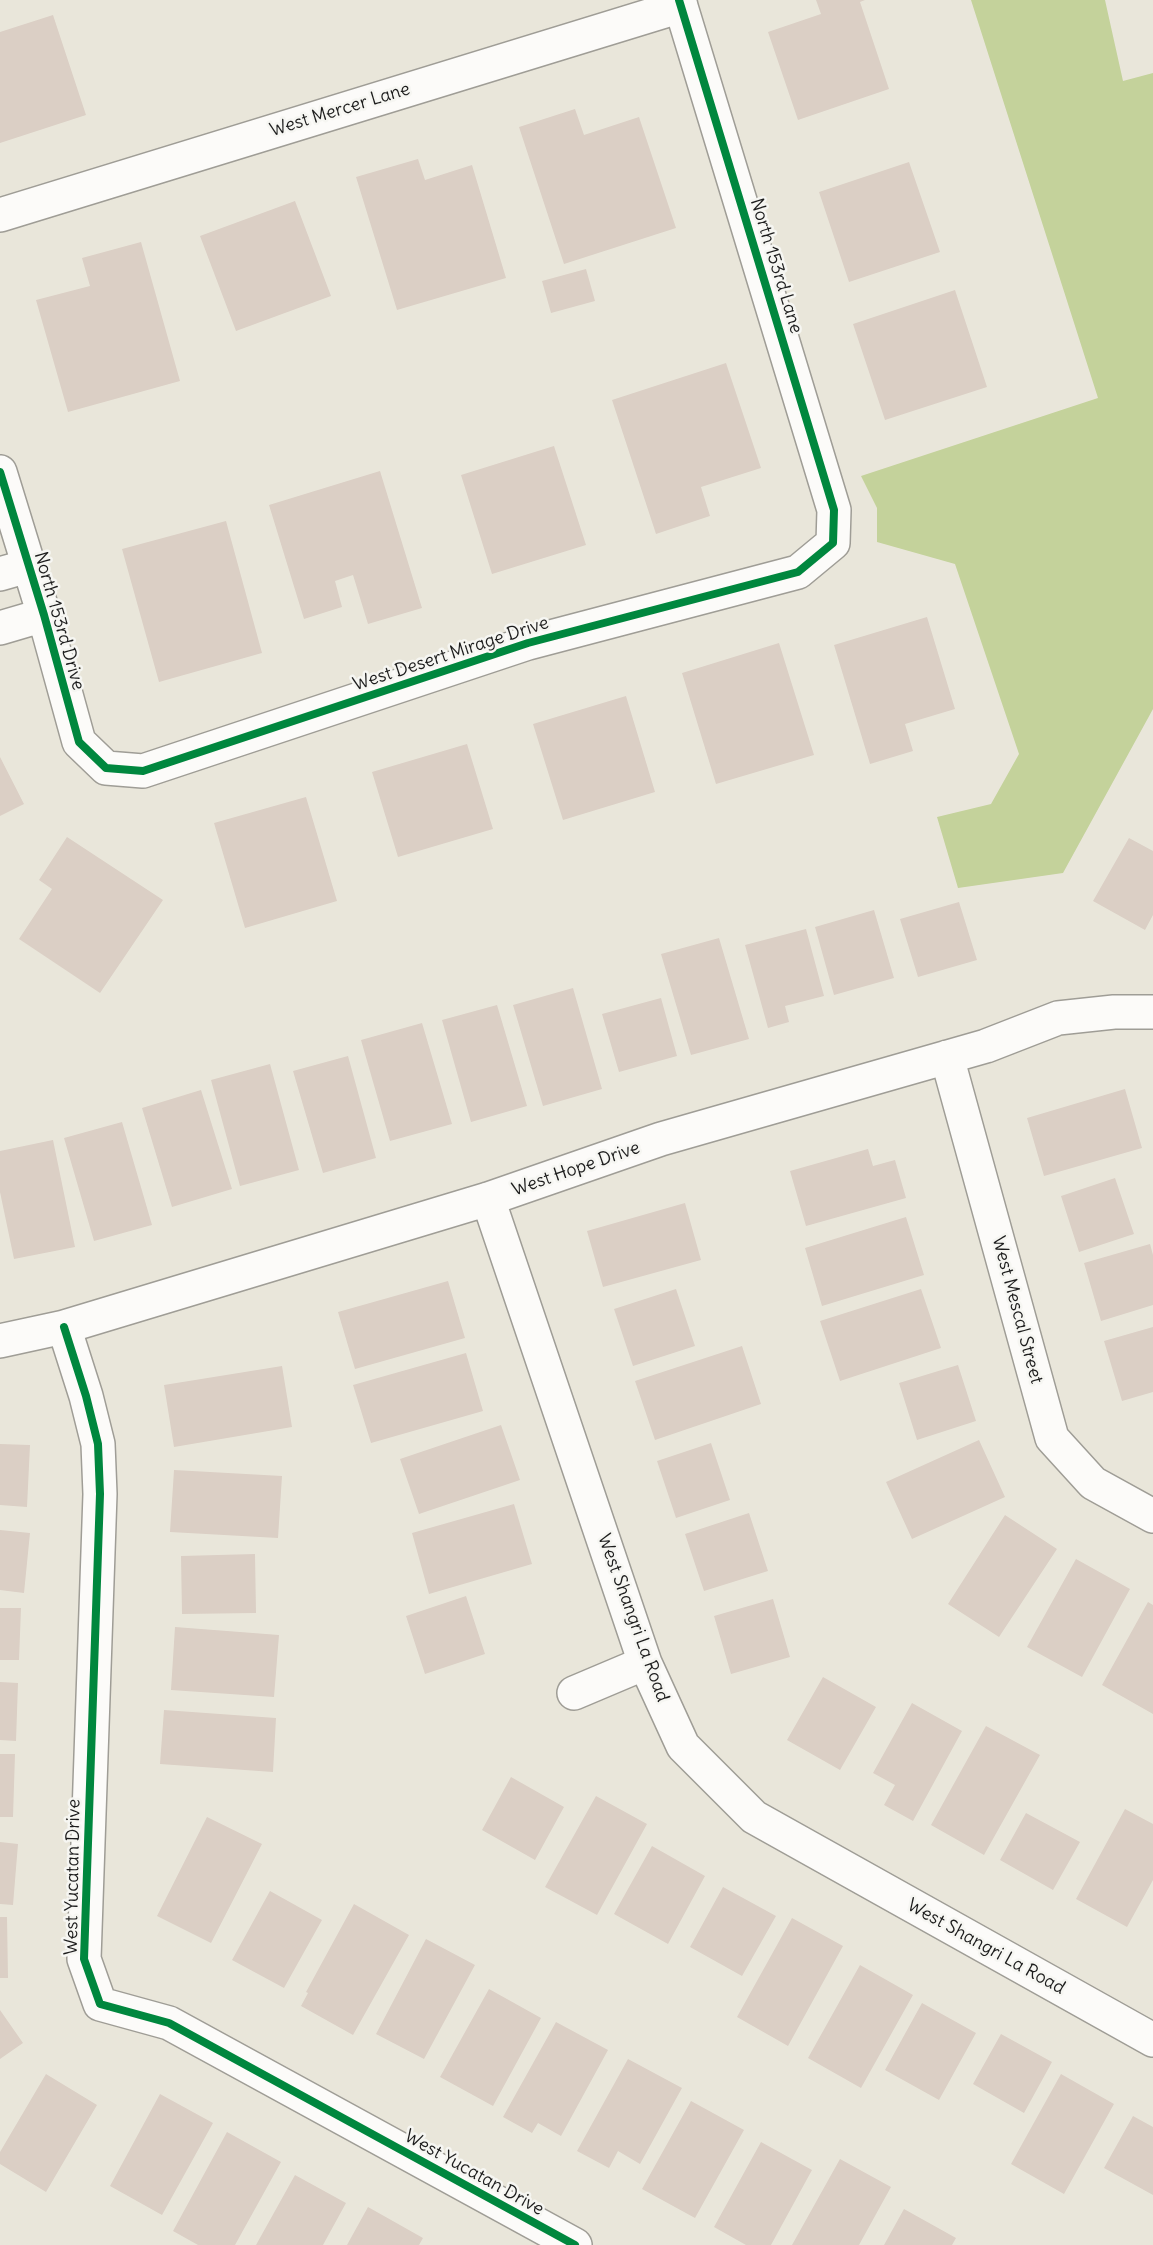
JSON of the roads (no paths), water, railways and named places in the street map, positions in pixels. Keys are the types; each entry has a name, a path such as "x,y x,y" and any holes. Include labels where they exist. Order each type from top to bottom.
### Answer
{"street":[{"name":"West Mercer Lane","path":"0,215 680,3"},
{"name":"North 153rd Lane","path":"680,3 834,510 834,543"},
{"name":"North 153rd Drive","path":"0,472 14,570 44,615 79,742 106,768"},
{"name":"West Desert Mirage Drive","path":"106,768 143,771 528,643 798,572 834,543"},
{"path":"0,628 44,615"},
{"name":"West Hope Drive","path":"0,1341 64,1327 488,1199 661,1139 986,1046 1058,1018 1114,1011 1153,1012"},
{"name":"West Mescal Street","path":"947,1057 1052,1437 1093,1483 1153,1516"},
{"name":"West Shangri La Road","path":"488,1199 645,1663 683,1746 754,1817 1153,2040"},
{"name":"West Yucatan Drive","path":"64,1327 86,1396 98,1444 100,1506 84,1959 100,2004 169,2023 575,2245"},
{"path":"574,1693 645,1663"}]}
